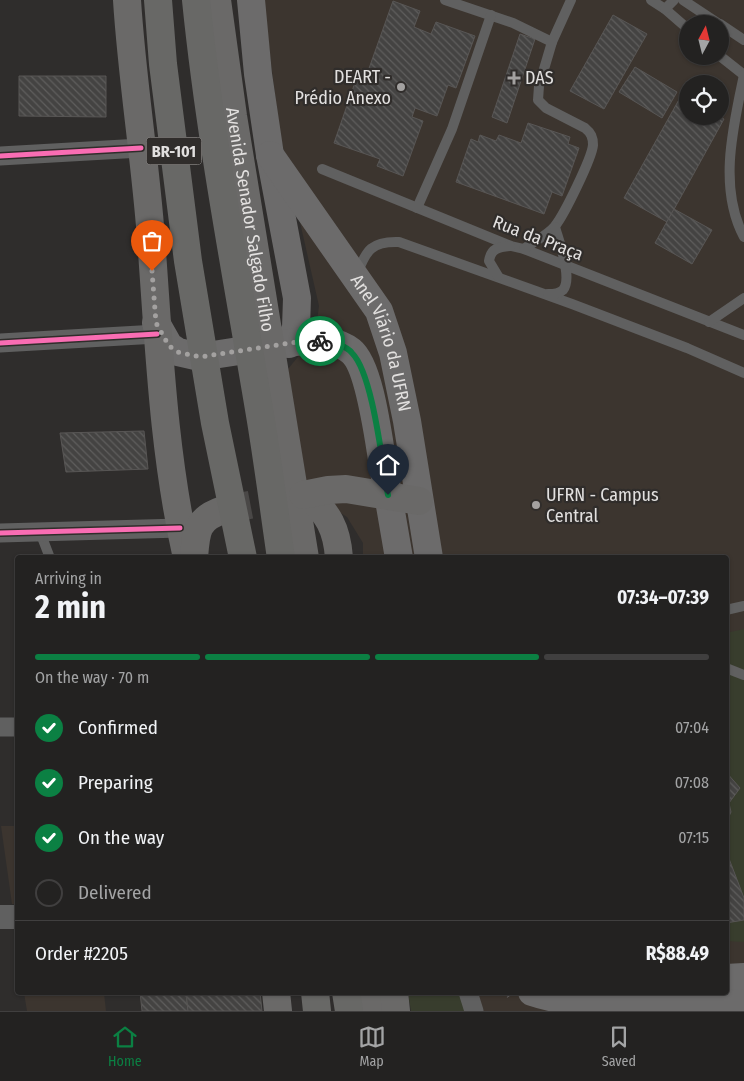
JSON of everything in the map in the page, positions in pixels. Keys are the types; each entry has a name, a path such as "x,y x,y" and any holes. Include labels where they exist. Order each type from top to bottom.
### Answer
{"highway":[{"name":"BR-101","path":"158,0 166,84 188,262 215,423 242,555"},
{"name":"Avenida Senador Salgado Filho","path":"196,0 202,58 251,293 271,416 281,555"},
{"path":"315,995 318,1011"},
{"path":"347,995 350,1011"}],"main road":[{"path":"128,0 166,435 180,528 187,555"},
{"name":"Avenida Senador Salgado Filho","path":"217,0 232,106 251,293"},
{"path":"251,0 258,74 270,155 297,298 296,328 286,345"},
{"name":"Anel Viário da UFRN","path":"270,155 379,311 393,353 407,421 428,555"},
{"name":"Anel Viário da UFRN","path":"156,328 169,346 188,356 200,357 303,341 330,342 352,352 359,362 370,394 398,555"},
{"name":"Avenida Senador Salgado Filho","path":"271,416 303,555"},
{"path":"339,555 338,543 330,520 319,506 305,494 346,489 419,501"},
{"path":"194,555 198,530 202,522 223,510"},
{"path":"729,978 744,977"},
{"path":"276,995 278,1011"},
{"path":"370,995 373,1011"},
{"path":"394,995 396,1011"},
{"path":"523,995 592,1008 627,1009 744,1002"}],"street":[{"path":"0,156 141,148"},
{"path":"0,343 156,328"},
{"path":"0,533 180,528"},
{"path":"0,727 15,727"},
{"path":"0,917 15,917"},
{"path":"469,995 474,1011"}],"lane":[{"path":"445,0 513,23 552,42"},
{"path":"524,249 555,227 580,181 593,145 590,133 585,128 546,108 538,100 552,42 571,0"},
{"path":"651,0 679,21"},
{"path":"665,9 674,0"},
{"path":"682,0 706,15"},
{"path":"417,208 452,129 491,15"},
{"path":"729,30 744,40"},
{"path":"729,63 744,75 733,133 730,172 731,201 744,238"},
{"name":"Rua da Praça","path":"322,169 512,246 744,335"},
{"path":"546,295 557,294 562,291 566,281 566,266 555,227"},
{"path":"355,277 363,258 372,247 381,243 399,242 499,277 687,348 744,373"},
{"path":"499,277 489,261 490,255 492,251 500,247 512,246"},
{"path":"709,322 744,298"},
{"path":"40,532 49,555"},
{"path":"729,609 744,606"},
{"path":"729,669 744,675"}],"shaded area":[{"name":"UFRN - Campus Central","path":"263,0 744,0 744,1011 417,1011 415,995 729,995 729,555 363,555 363,543 347,517 308,493 288,369 315,336 319,306 280,134"},
{"path":"1,826 15,826 15,904 12,904"},
{"path":"24,995 104,995 106,1011 27,1011"}],"green space":[{"path":"744,629 744,942 729,941 729,632"},
{"path":"408,995 464,995 468,1011 411,1011"}],"building":[{"name":"DEART - Prédio Anexo","path":"393,1 420,11 414,27 431,34 436,22 475,36 456,88 448,85 437,116 415,108 412,117 423,121 403,176 377,166 380,159 334,143 359,71 367,74"},
{"path":"613,15 647,34 604,109 570,91"},
{"name":"DAS","path":"520,34 535,39 507,123 492,117"},
{"path":"635,67 677,92 662,118 619,92"},
{"path":"19,76 106,76 106,117 19,116"},
{"path":"679,100 679,125 721,125 667,222 624,198"},
{"path":"528,123 570,137 568,144 579,148 562,196 552,192 544,214 456,182 471,139 478,142 480,135 496,141 499,135 521,143"},
{"path":"674,209 712,230 692,264 655,243"},
{"path":"144,431 148,469 66,472 60,433"},
{"path":"729,775 740,788 729,803"},
{"path":"729,859 744,898 744,920 729,922"},
{"path":"140,995 186,995 188,1011 142,1011"},
{"path":"186,995 260,995 262,1011 188,1011"}],"tunnel":[{"path":"223,510 297,496"}],"cycle path":[{"path":"0,156 141,148"},
{"path":"0,343 157,334"},
{"path":"0,533 180,528"}],"way so far":[{"path":"152,271 156,323 169,346 178,352 188,356 200,357 303,341 320,341"}],"place":[{"name":"DAS","path":"514,78"},
{"name":"DEART - Prédio Anexo","path":"401,87"},
{"name":"UFRN - Campus Central","path":"536,505"}],"route":[{"path":"320,341 339,344 352,352 359,362 370,394 388,495"}]}
